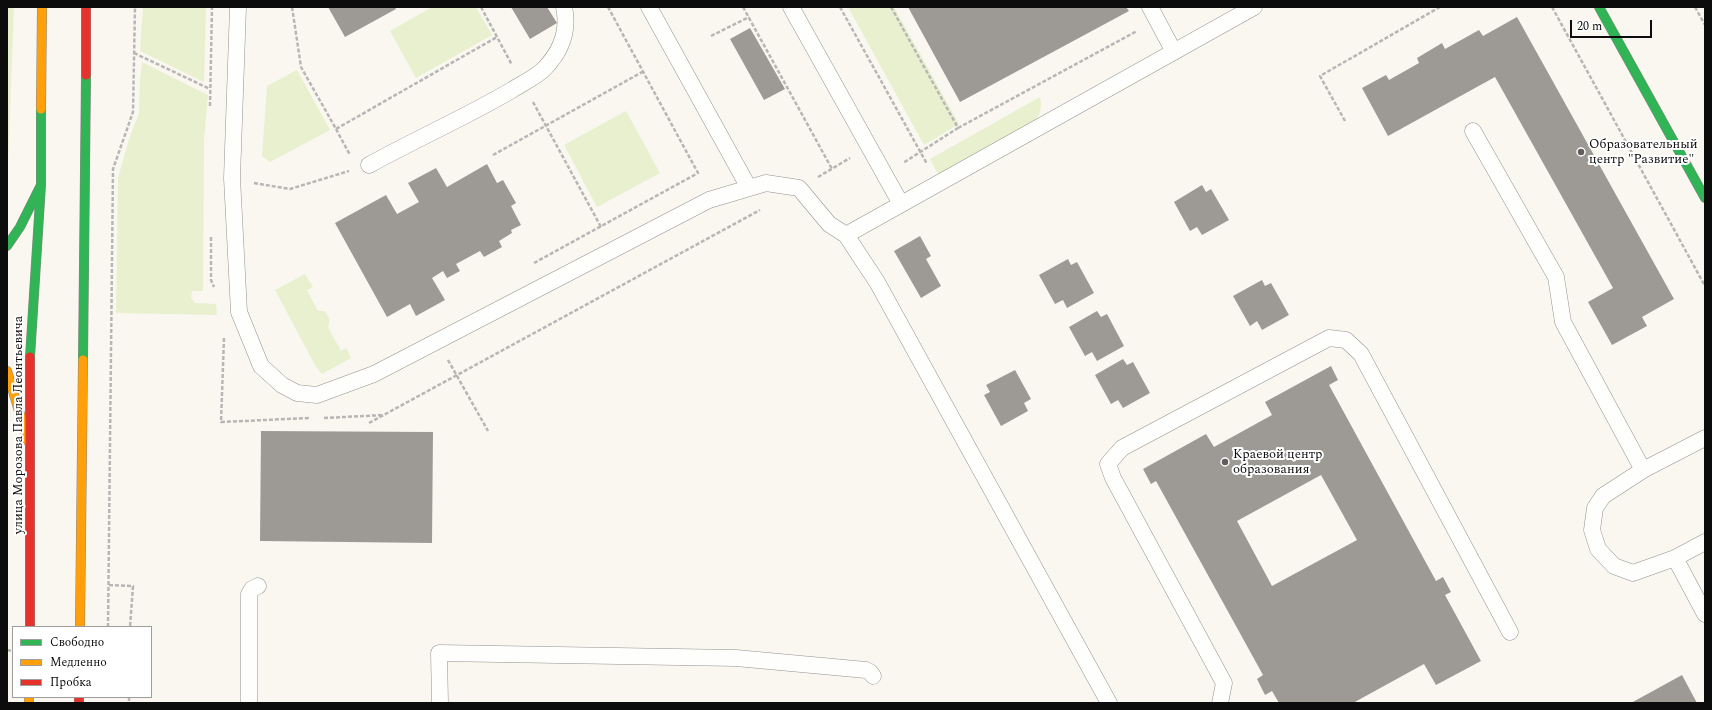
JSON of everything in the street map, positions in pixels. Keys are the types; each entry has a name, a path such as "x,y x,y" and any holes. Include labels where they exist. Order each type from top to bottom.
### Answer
{"main road":[{"name":"улица Морозова Павла Леонтьевича","path":"30,626 30,349 41,185 42,7"},
{"path":"80,626 86,7"},
{"path":"1599,7 1705,198"},
{"path":"7,246 20,227 41,185"},
{"path":"7,371 30,448"}],"lane":[{"path":"238,7 232,178 239,312 261,366 282,385 297,393 317,395 374,374 709,200 766,183 799,188 830,224 846,235 877,282 1109,703"},
{"path":"363,167 410,142 480,109 545,69 563,42 566,16 564,7"},
{"path":"648,7 749,188"},
{"path":"792,7 900,204"},
{"path":"1150,7 1174,52"},
{"path":"846,235 938,182 1254,7"},
{"path":"1473,131 1556,277 1564,322 1643,470"},
{"path":"1220,703 1224,683 1113,478 1108,464 1122,448 1329,338 1346,340 1361,354 1510,632"},
{"path":"1705,438 1643,470 1604,496 1595,508 1592,530 1598,549 1614,566 1633,572 1675,558 1705,542"},
{"path":"1675,558 1705,614"},
{"path":"249,703 249,594 252,588 258,586"},
{"path":"440,703 440,653 736,658 866,670 873,676"}],"path":[{"path":"108,626 113,169 133,112 135,7"},
{"path":"232,178 290,190 363,167 336,129 301,67 292,7"},
{"path":"481,7 522,83 547,125 601,227"},
{"path":"533,264 698,173 608,7"},
{"path":"743,7 832,169"},
{"path":"840,7 919,152 938,182"},
{"path":"891,7 958,128"},
{"path":"1345,121 1320,76 1440,7"},
{"path":"1552,7 1705,286"},
{"path":"1695,7 1705,25"},
{"path":"711,36 749,17"},
{"path":"885,175 958,128 1138,30"},
{"path":"336,129 497,37"},
{"path":"134,53 210,89"},
{"path":"493,154 644,71"},
{"path":"799,188 870,147"},
{"path":"369,423 764,207"},
{"path":"437,342 488,431"},
{"path":"109,584 133,586 130,626"}],"green space":[{"path":"7,7 14,7 7,191"},
{"path":"143,7 206,7 204,82 140,51"},
{"path":"432,7 476,7 492,35 416,78 390,31"},
{"path":"848,7 894,7 959,124 924,145"},
{"path":"142,62 208,95 204,140 203,291 192,291 191,298 195,303 216,304 217,315 116,313 118,178 129,139 139,113"},
{"path":"297,70 330,130 270,162 262,156 267,86"},
{"path":"1040,97 1041,109 1036,120 939,176 930,159"},
{"path":"626,111 660,173 597,207 564,145"},
{"path":"305,274 313,287 307,290 318,311 324,311 327,315 329,318 328,327 341,351 346,348 351,358 322,374 316,367 275,290"}],"building":[{"path":"328,7 395,7 396,9 345,37"},
{"path":"511,7 547,7 557,23 530,39"},
{"path":"908,7 1126,7 1129,11 960,102"},
{"path":"1517,17 1674,299 1642,317 1647,326 1612,345 1588,302 1613,288 1495,77 1388,136 1362,88 1386,75 1389,80 1419,63 1417,58 1442,43 1445,49 1479,30 1483,36"},
{"path":"750,28 785,89 764,100 730,39"},
{"path":"487,164 497,183 503,180 516,203 511,206 521,225 511,230 512,233 499,241 502,247 484,257 480,251 456,264 460,271 447,278 443,271 432,278 445,300 416,316 410,304 387,317 335,223 386,195 397,214 419,202 408,183 436,168 447,187"},
{"path":"1202,185 1206,192 1211,189 1229,220 1202,235 1197,227 1190,231 1174,202"},
{"path":"920,236 931,256 926,259 941,286 921,298 894,251"},
{"path":"1068,259 1071,265 1077,262 1094,293 1067,308 1063,300 1055,304 1039,275"},
{"path":"1262,280 1265,286 1271,283 1289,315 1262,330 1257,321 1250,326 1233,296"},
{"path":"1097,311 1101,317 1107,314 1124,346 1097,361 1092,352 1085,356 1069,327"},
{"path":"1123,359 1127,365 1133,362 1150,393 1123,408 1118,400 1111,404 1095,375"},
{"path":"1331,366 1338,380 1329,385 1436,581 1443,577 1451,592 1445,595 1481,661 1436,685 1424,664 1353,703 1279,703 1272,691 1265,695 1257,679 1263,675 1156,481 1151,484 1143,469 1206,434 1214,447 1272,415 1265,402","holes":["1321,475 1357,540 1272,586 1237,521"]},
{"path":"1015,370 1031,399 1024,403 1028,411 1001,426 984,395 990,392 986,385"},
{"path":"261,431 433,432 432,543 260,541"},
{"path":"1682,675 1697,703 1631,703"}],"traffic: fast":[{"path":"1599,7 1705,198"},
{"path":"83,360 86,75"},
{"path":"30,357 41,185 41,109"},
{"path":"7,246 20,227 41,185"}],"traffic: slow":[{"path":"41,109 42,7"},
{"path":"80,626 83,360"},
{"path":"7,371 28,441"},
{"path":"29,698 29,703"}],"traffic: jam":[{"path":"86,7 86,75"},
{"path":"30,357 30,626"},
{"path":"79,698 79,703"}],"place":[{"name":"Образовательный центр \"Развитие\"","path":"1581,152"},
{"name":"Краевой центр образования","path":"1225,462"}]}
